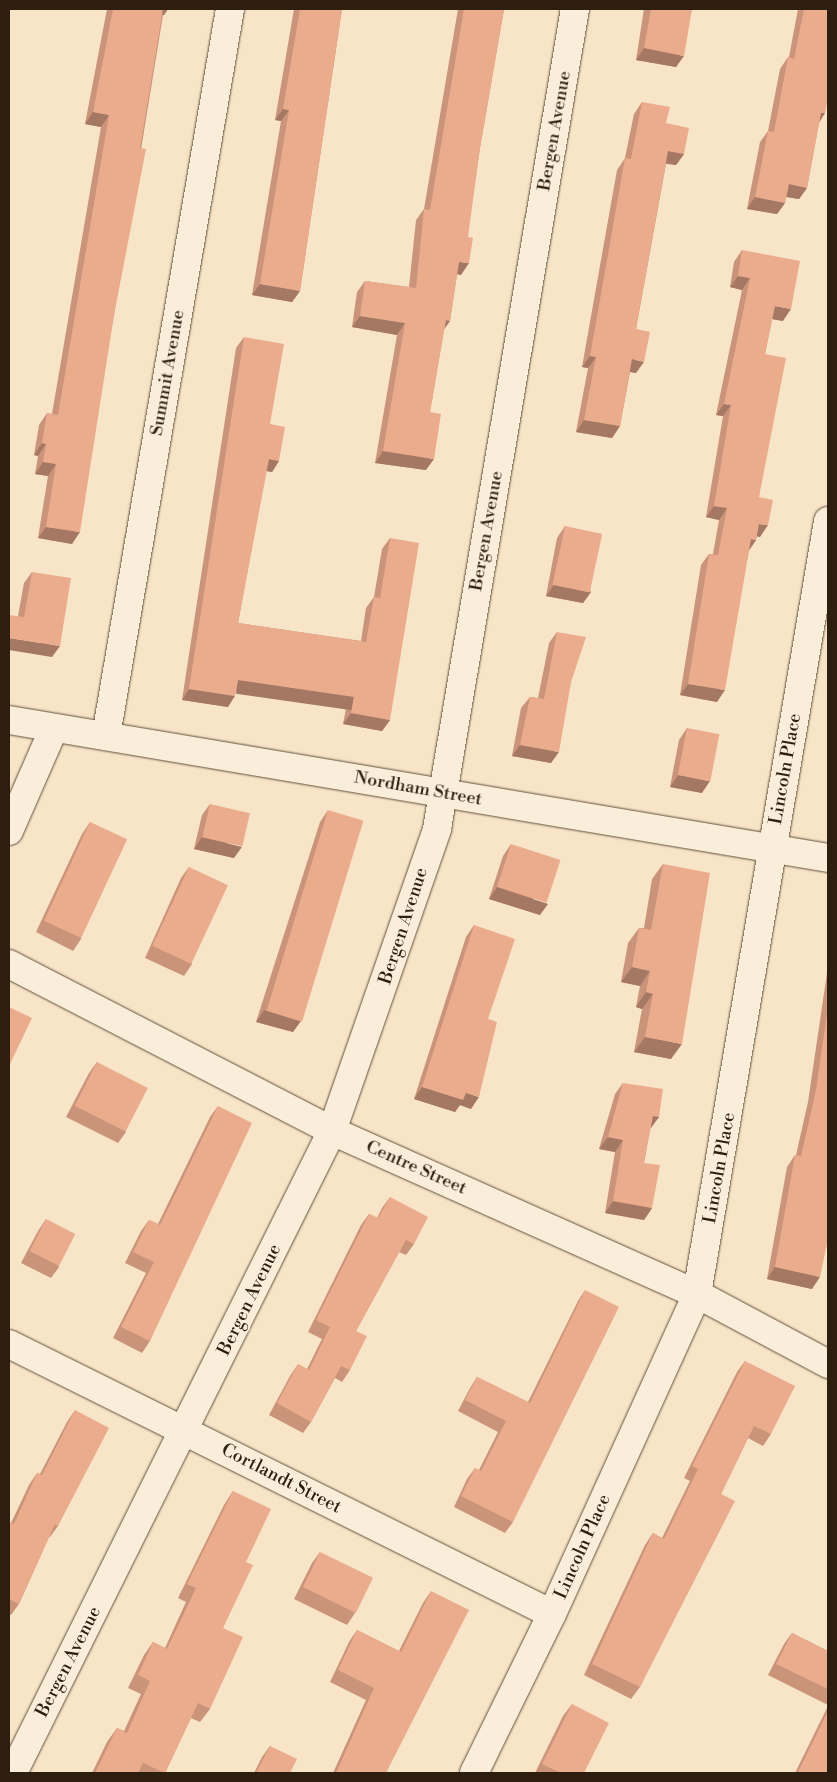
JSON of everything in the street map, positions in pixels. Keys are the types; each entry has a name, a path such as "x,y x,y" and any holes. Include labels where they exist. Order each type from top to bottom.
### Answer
{"street":[{"name":"Summit Avenue","path":"106,736 230,9"},
{"name":"Bergen Avenue","path":"13,1773 186,1431 332,1131 437,829 575,9"},
{"name":"Lincoln Place","path":"474,1773 552,1614 696,1294 828,521"},
{"name":"Nordham Street","path":"9,720 828,858"},
{"path":"9,831 54,728"},
{"name":"Centre Street","path":"9,964 332,1131 696,1294 828,1364"},
{"name":"Cortlandt Street","path":"9,1344 552,1614"}],"building":[{"path":"113,9 163,9 140,148 146,149 114,315 80,532 46,527 56,464 43,462 46,444 42,443 47,413 58,415 109,115 93,112"},
{"path":"300,9 342,9 300,291 260,284 289,110 283,109"},
{"path":"464,9 504,9 480,148 468,237 473,238 469,263 459,262 450,321 446,320 430,412 441,414 434,459 383,451 405,323 360,316 365,281 416,288 424,209 430,210"},
{"path":"651,9 692,9 684,56 644,48"},
{"path":"804,9 828,9 828,98 825,113 821,113 807,188 789,184 785,203 755,197 768,131 774,132 788,57 794,59"},
{"path":"642,102 670,107 666,123 689,128 684,154 668,151 636,329 650,332 644,362 632,359 620,426 584,420 596,357 590,356 625,158 631,159"},
{"path":"742,250 800,261 791,309 775,306 765,354 786,358 759,497 773,500 768,525 759,524 756,540 751,539 725,690 688,684 709,554 718,555 727,508 714,506 731,405 724,404 750,278 738,276"},
{"path":"244,337 284,344 270,424 285,427 279,461 269,459 238,623 366,642 374,597 380,598 390,538 419,543 390,720 351,713 354,697 238,680 235,696 189,689"},
{"path":"565,526 602,534 590,593 553,585"},
{"path":"32,572 71,578 60,646 9,638 9,615 24,617"},
{"path":"557,632 586,637 571,682 559,752 520,745 530,697 544,699"},
{"path":"687,728 719,734 710,781 678,775"},
{"path":"210,804 250,813 242,846 202,837"},
{"path":"328,810 363,821 302,1022 267,1011"},
{"path":"90,822 127,839 81,938 44,921"},
{"path":"511,844 560,860 547,903 497,887"},
{"path":"663,864 710,873 682,1044 645,1037 653,994 646,992 650,971 632,967 639,928 651,930"},
{"path":"189,867 228,885 191,964 152,946"},
{"path":"474,925 515,939 488,1019 497,1022 479,1097 466,1093 463,1100 422,1087"},
{"path":"9,1007 32,1018 9,1066"},
{"path":"828,1007 828,1239 820,1277 775,1267 795,1155 801,1156 816,1090"},
{"path":"97,1062 148,1088 126,1132 75,1106"},
{"path":"623,1083 663,1089 659,1117 653,1116 644,1163 660,1165 652,1208 613,1201 623,1140 608,1137"},
{"path":"218,1106 252,1123 150,1341 121,1327 154,1262 133,1252 149,1220 160,1225"},
{"path":"390,1197 428,1217 414,1244 406,1240 356,1331 367,1336 350,1370 341,1366 311,1422 277,1403 298,1364 309,1370 330,1327 316,1320 369,1214 378,1218"},
{"path":"46,1219 75,1234 59,1266 30,1251"},
{"path":"585,1290 619,1307 513,1522 461,1496 475,1468 481,1471 506,1421 465,1400 477,1377 530,1403"},
{"path":"745,1361 795,1386 771,1434 754,1426 721,1494 735,1501 640,1687 592,1664 653,1533 664,1539 698,1469 692,1466"},
{"path":"75,1410 109,1428 58,1526 55,1524 19,1604 9,1599 9,1522 14,1524 37,1473 42,1475"},
{"path":"233,1491 271,1509 246,1562 253,1565 223,1628 243,1637 210,1709 198,1703 165,1773 143,1763 138,1773 95,1773 117,1728 127,1733 150,1681 138,1675 153,1642 167,1649 196,1588 187,1584"},
{"path":"320,1552 373,1578 356,1613 303,1587"},
{"path":"431,1591 469,1610 386,1773 336,1773 374,1688 338,1670 357,1630 401,1652"},
{"path":"792,1633 828,1651 828,1689 776,1664"},
{"path":"572,1704 609,1723 584,1773 561,1773 542,1764"},
{"path":"828,1711 828,1773 800,1773 798,1772"},
{"path":"270,1746 297,1759 290,1773 256,1773"}]}
